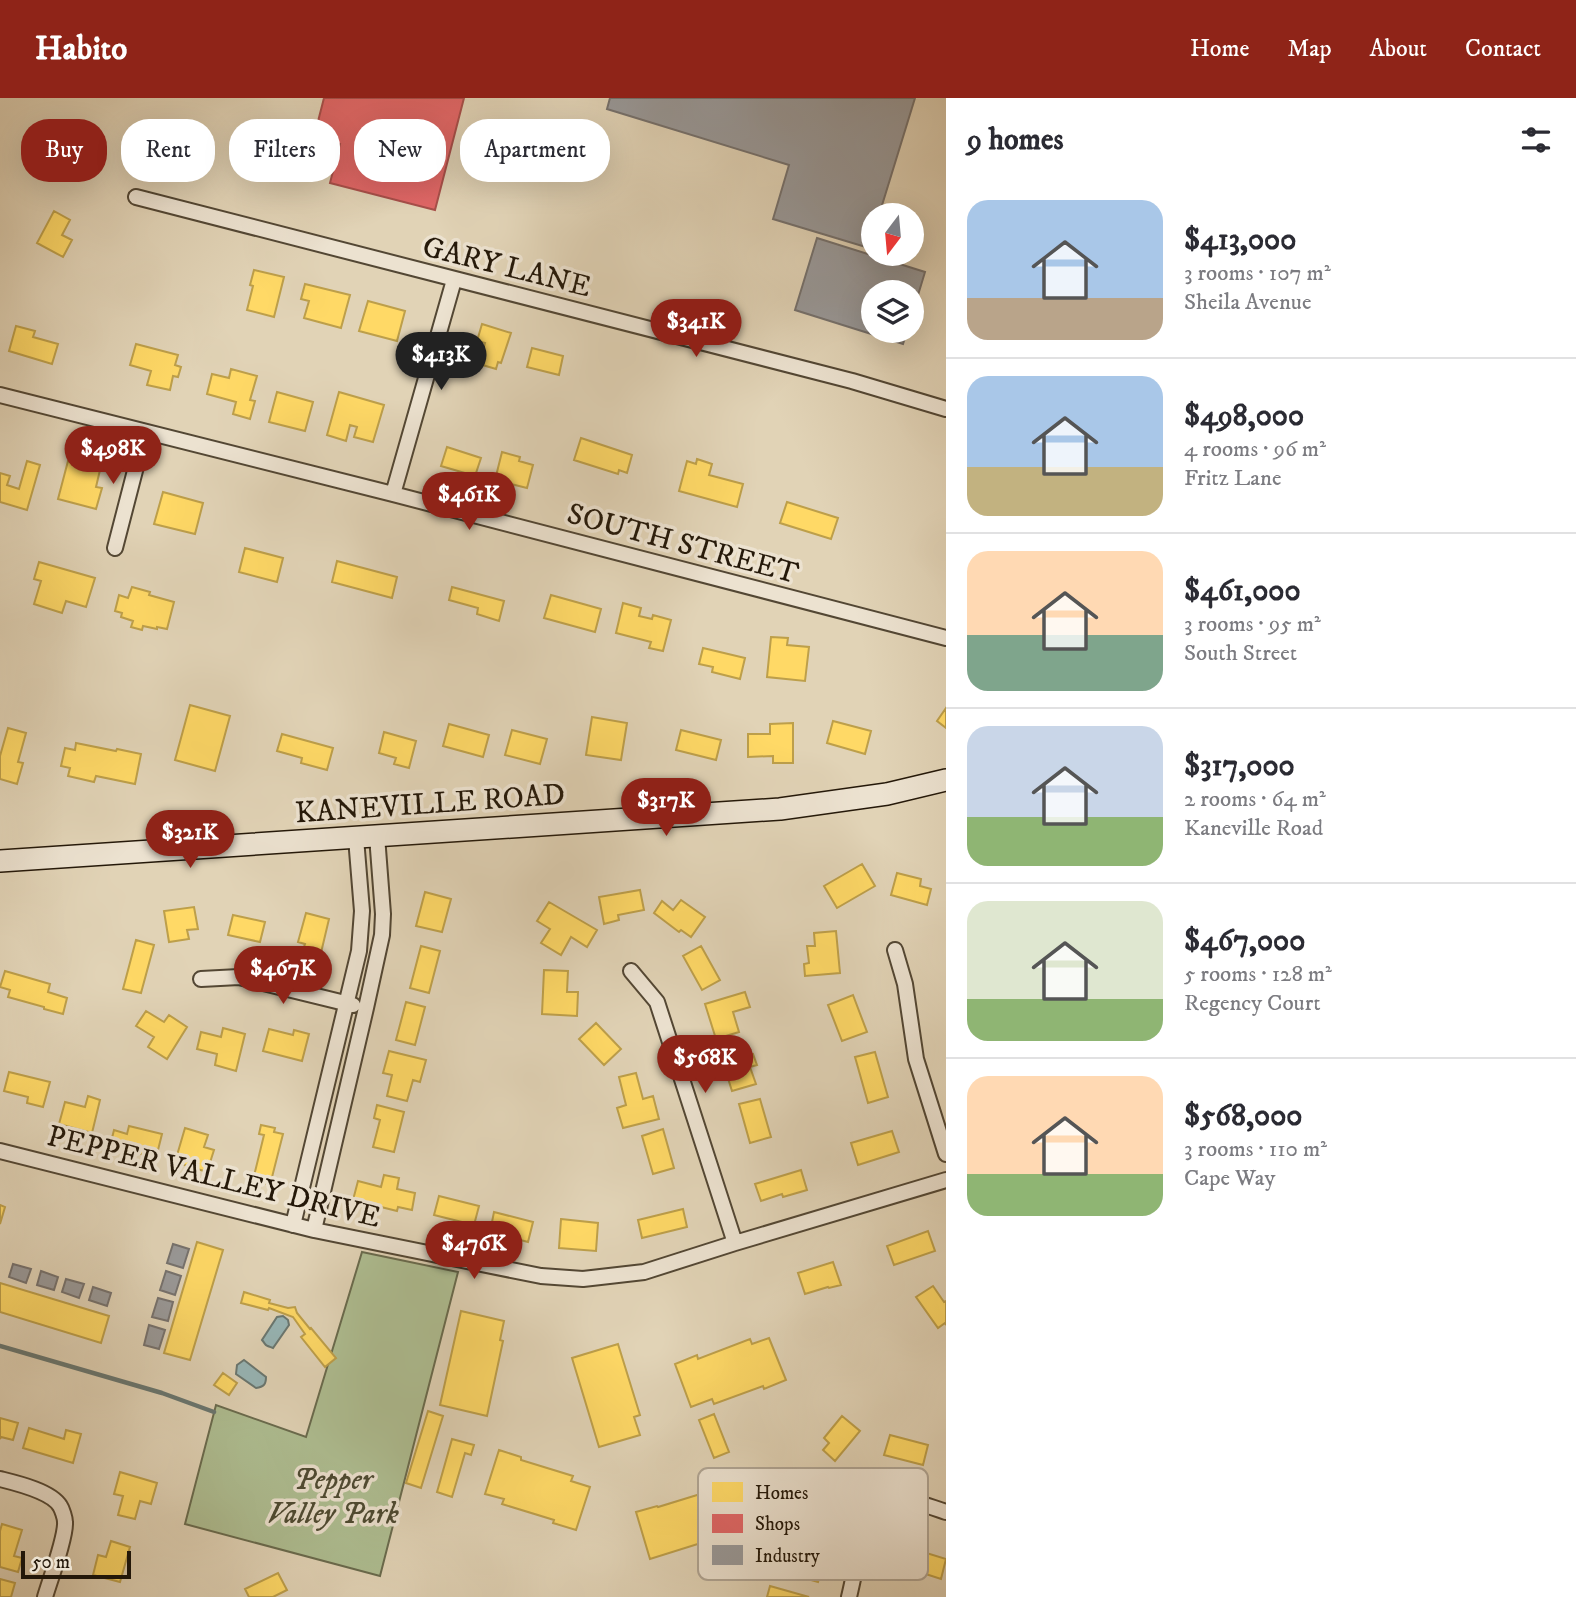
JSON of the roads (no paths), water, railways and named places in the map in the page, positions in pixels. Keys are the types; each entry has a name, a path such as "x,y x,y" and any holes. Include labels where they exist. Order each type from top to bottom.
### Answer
{"main road":[{"name":"KANEVILLE ROAD","path":"0,862 780,809 887,794 946,780"}],"street":[{"name":"GARY LANE","path":"136,197 852,381 946,409"},
{"path":"393,494 454,280"},
{"name":"SOUTH STREET","path":"0,395 946,638"},
{"path":"115,548 145,432"},
{"path":"293,1225 359,951 366,837"},
{"path":"314,1230 382,935 383,914 366,837"},
{"path":"895,950 905,984 916,1059 946,1154"},
{"path":"631,971 656,1002 735,1243"},
{"path":"201,979 239,977 366,1009"},
{"name":"PEPPER VALLEY DRIVE","path":"0,1150 314,1230 541,1276 583,1279 643,1272 946,1180"},
{"path":"0,1479 47,1495 59,1505 65,1522 45,1597"},
{"path":"928,1507 946,1512"},
{"path":"849,1597 854,1580"}],"water":[{"path":"283,1316 289,1325 273,1348 267,1346 262,1340 277,1317"},
{"path":"244,1360 266,1377 263,1386 256,1388 236,1374 237,1365"}],"waterway":[{"path":"0,1346 162,1393 214,1412"}],"park label":[{"name":"Pepper Valley Park","path":"333,1496"}]}
